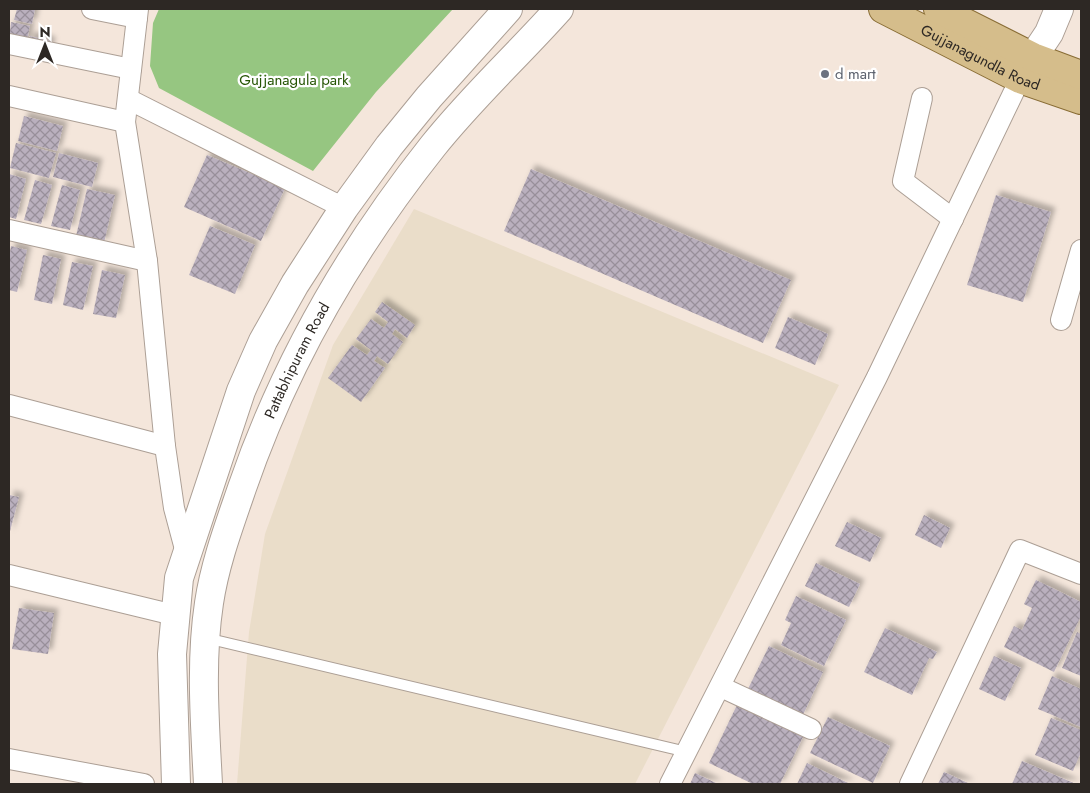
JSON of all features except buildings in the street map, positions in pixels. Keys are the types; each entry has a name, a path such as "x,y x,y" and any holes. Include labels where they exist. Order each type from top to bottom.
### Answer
{"main road":[{"name":"Gujjanagundla Road","path":"883,9 1027,68 1081,75"},
{"name":"Gujjanagundla Road","path":"938,9 1027,68 1081,100"}],"street":[{"path":"92,9 138,13 125,122 147,260 165,446 174,508 186,553"},
{"path":"176,784 172,702 174,615 186,553 242,391 264,341 295,284 344,208 389,146 429,97 508,9"},
{"name":"Pattabhipuram Road","path":"208,784 204,712 206,638 216,570 229,524 266,422 310,328 339,281 416,168 462,113 559,9"},
{"path":"670,784 877,377 1027,68 1049,33 1059,9"},
{"path":"9,44 131,69"},
{"path":"9,96 125,122"},
{"path":"922,98 903,181 954,219"},
{"path":"128,99 344,208"},
{"path":"9,230 147,260"},
{"path":"1061,320 1081,250"},
{"path":"9,405 165,446"},
{"path":"910,784 1020,550 1081,574"},
{"path":"9,575 174,615"},
{"path":"721,687 811,729"},
{"path":"9,759 144,784"}],"lane":[{"path":"206,638 687,752"}],"shaded area":[{"path":"414,209 839,385 635,784 237,784 249,632 265,534 333,345"}],"green space":[{"name":"Gujjanagula park","path":"159,9 453,9 376,92 313,171 159,88 150,66 153,23"}],"place":[{"name":"d mart","path":"825,74"}]}
